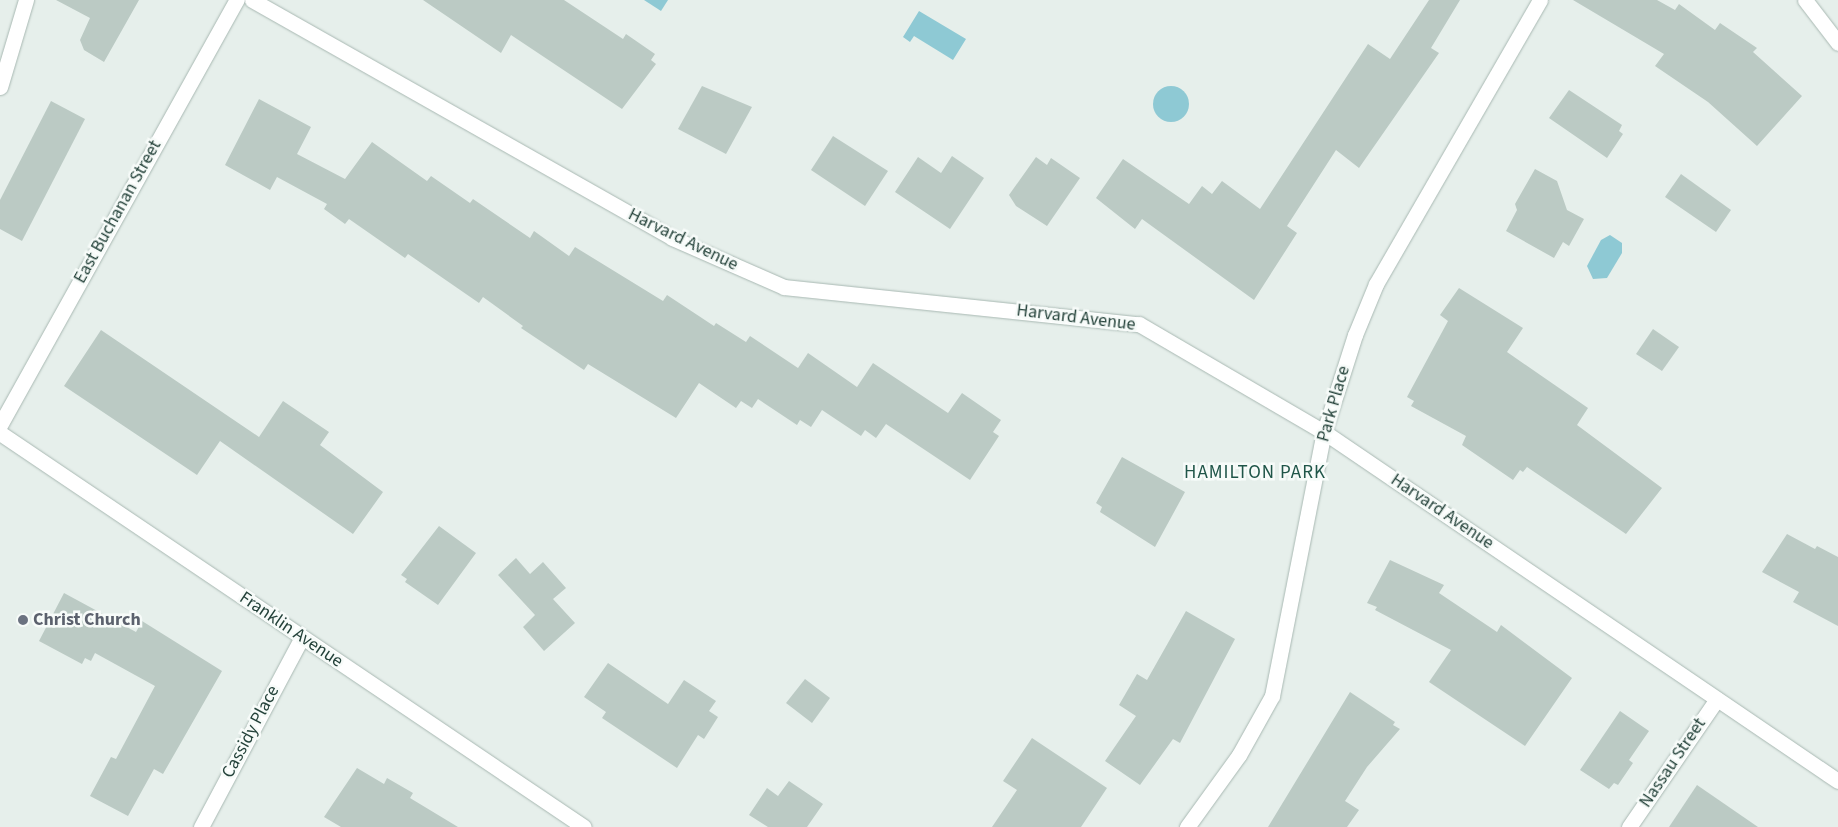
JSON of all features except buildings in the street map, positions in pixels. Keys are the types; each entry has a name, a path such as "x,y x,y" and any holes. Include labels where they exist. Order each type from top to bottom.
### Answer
{"street":[{"path":"0,87 26,0"},
{"name":"East Buchanan Street","path":"0,425 237,0"},
{"name":"Harvard Avenue","path":"252,0 672,238 784,287 1139,324 1324,432 1838,781"},
{"name":"Park Place","path":"1187,827 1239,755 1272,696 1324,432 1355,335 1376,284 1540,0"},
{"path":"1805,0 1838,43"},
{"name":"Franklin Avenue","path":"0,432 584,827"},
{"name":"Cassidy Place","path":"201,827 302,637"},
{"name":"Nassau Street","path":"1629,827 1717,699"}],"water":[{"path":"644,0 668,0 661,11"},
{"path":"919,11 966,39 953,60 914,36 910,42 903,37"},
{"path":"1171,86 1178,87 1184,91 1188,97 1188,111 1184,117 1178,121 1171,122 1164,121 1158,117 1154,111 1153,104 1154,97 1158,91 1164,87"},
{"path":"1610,235 1622,243 1622,253 1607,278 1593,279 1587,266 1601,240"}],"place":[{"name":"Christ Church","path":"23,620"}],"district":[{"name":"HAMILTON PARK","path":"1255,473"}]}
